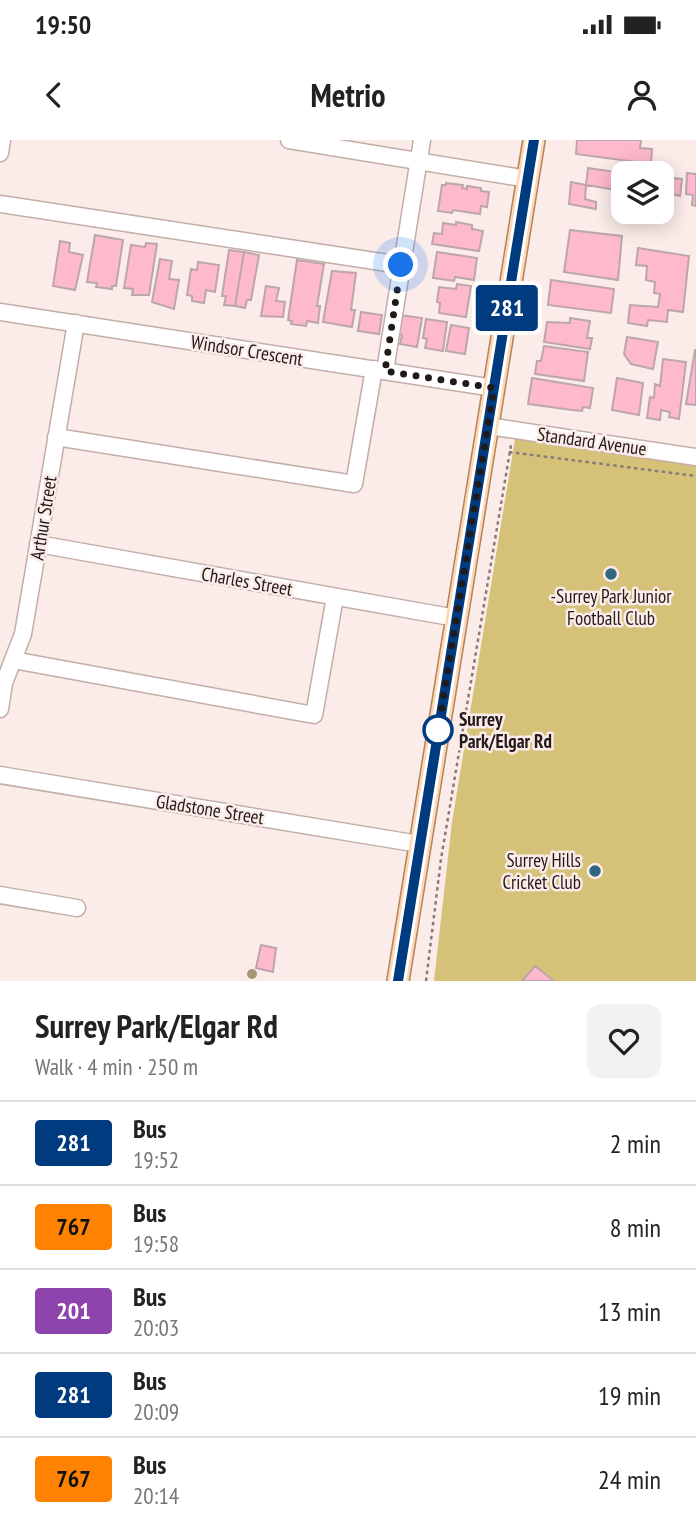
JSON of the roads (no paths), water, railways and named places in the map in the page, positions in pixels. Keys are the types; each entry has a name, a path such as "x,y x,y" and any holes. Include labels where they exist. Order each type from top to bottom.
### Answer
{"main road":[{"path":"399,978 534,140"}],"street":[{"path":"0,153 2,140"},
{"path":"289,140 528,179"},
{"path":"56,437 354,484 401,265 422,140"},
{"path":"0,204 401,265"},
{"name":"Windsor Crescent","path":"0,312 494,388"},
{"name":"Arthur Street","path":"0,709 4,683 23,634 76,323"},
{"name":"Standard Avenue","path":"488,426 696,457"},
{"name":"Charles Street","path":"38,544 456,618"},
{"path":"13,660 314,715 335,597"},
{"name":"Gladstone Street","path":"0,775 419,844"},
{"path":"0,895 77,908"}],"place":[{"name":"-Surrey Park Junior Football Club","path":"611,574"},
{"name":"Surrey Park/Elgar Rd","path":"438,730"},
{"name":"Surrey Hills Cricket Club","path":"595,871"}]}
